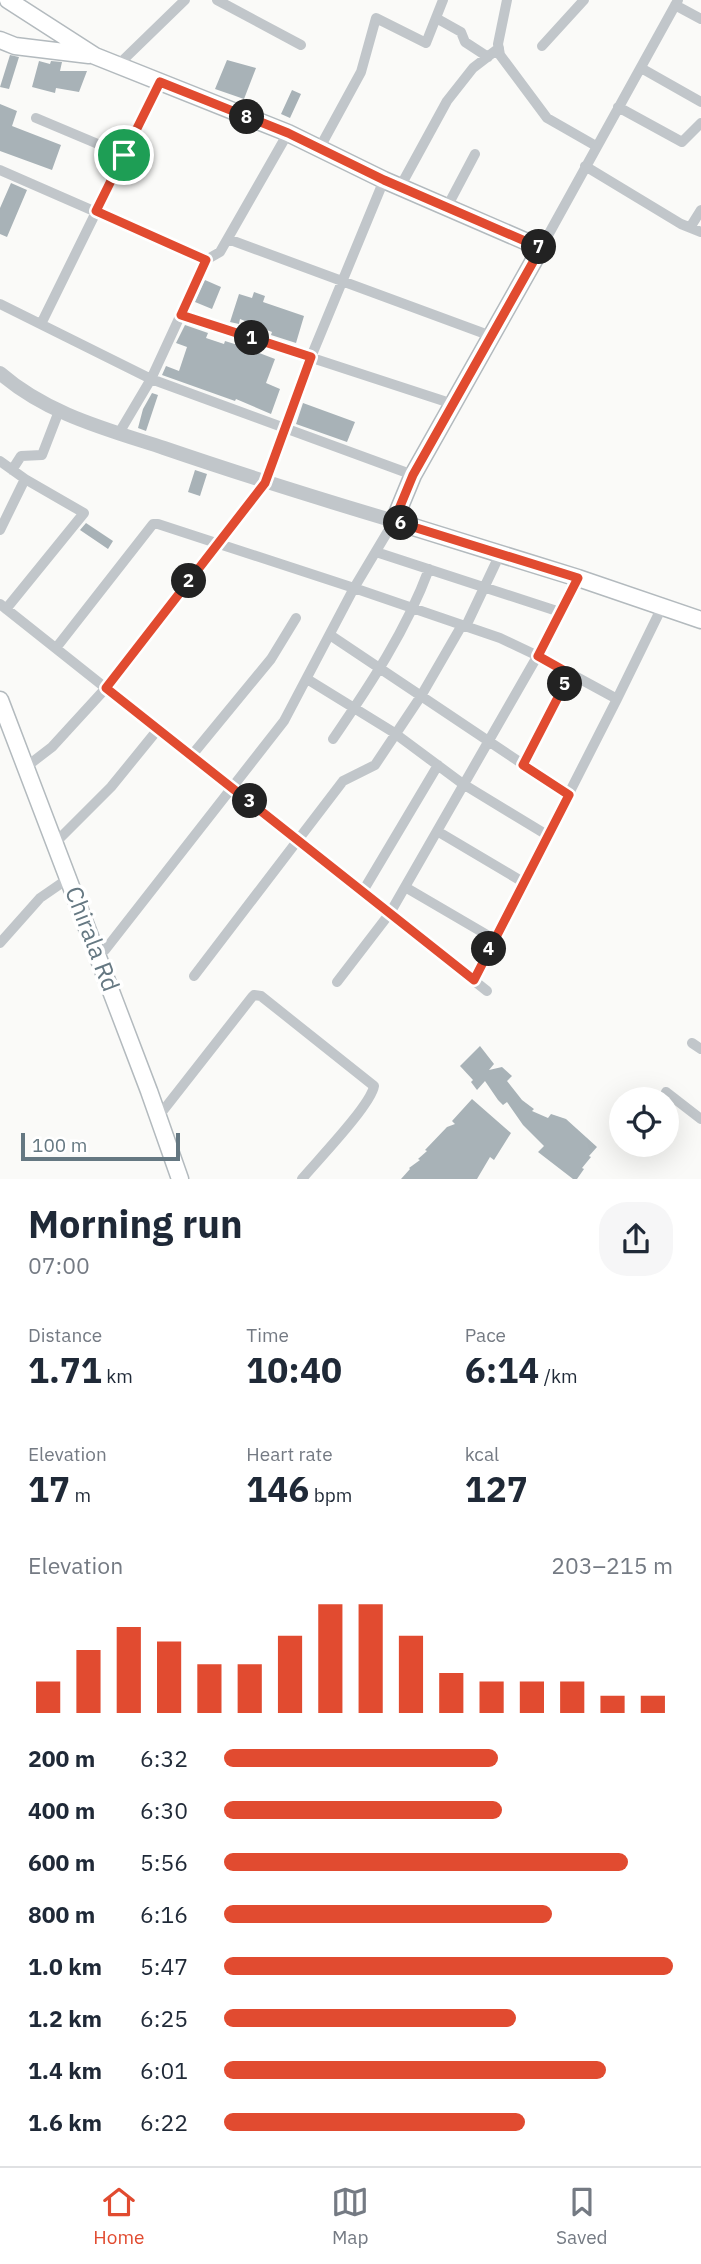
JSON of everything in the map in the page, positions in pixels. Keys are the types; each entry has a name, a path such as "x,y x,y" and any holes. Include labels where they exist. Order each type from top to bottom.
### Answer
{"main road":[{"path":"9,0 95,56 288,133 392,184 541,248 413,475 394,521 578,578 701,621"},
{"path":"0,40 15,46 95,56"},
{"name":"Chirala Rd","path":"1,709 69,878 180,1179"}],"street":[{"path":"118,65 186,0"},
{"path":"217,0 301,46"},
{"path":"319,149 361,72 376,18 426,43 443,0"},
{"path":"507,0 500,55 547,118 596,146"},
{"path":"542,46 584,0"},
{"path":"541,248 676,3 701,19"},
{"path":"436,18 461,32 465,42 488,57"},
{"path":"26,767 52,747 106,688 265,483 342,281 392,184 447,101 473,68 499,48"},
{"path":"641,68 701,103"},
{"path":"41,324 160,82"},
{"path":"618,107 682,142 701,123"},
{"path":"36,118 124,155"},
{"path":"118,433 151,379 206,260 220,252 288,133"},
{"path":"447,207 475,154"},
{"path":"585,166 681,224 696,229 701,210"},
{"path":"0,170 206,260"},
{"path":"228,239 491,336"},
{"path":"0,304 151,379 413,475"},
{"path":"181,315 453,404"},
{"path":"0,373 19,389 59,411 265,483 394,521 354,587 284,721 105,950 97,954"},
{"path":"12,470 21,456 42,455 59,411"},
{"path":"0,461 25,480 84,513 3,607 159,728 487,991"},
{"path":"0,530 25,480"},
{"path":"56,648 153,524 354,587 499,638 617,699"},
{"path":"376,552 561,612"},
{"path":"194,976 343,781 375,765 464,625 500,554"},
{"path":"333,739 381,669 415,608 429,569"},
{"path":"337,982 390,913 538,656 578,578"},
{"path":"474,980 662,607"},
{"path":"192,755 271,659 296,618"},
{"path":"330,635 569,795"},
{"path":"523,765 570,674"},
{"path":"307,679 396,735 463,784 547,835"},
{"path":"55,843 111,787 159,728"},
{"path":"363,891 438,765"},
{"path":"437,831 523,882"},
{"path":"0,943 40,898 69,878"},
{"path":"405,887 494,939"},
{"path":"158,1117 252,997 261,996 374,1086 372,1094 361,1109 302,1179"},
{"path":"679,1102 701,1119"}],"building":[{"path":"10,55 19,57 9,89 0,87"},
{"path":"227,60 256,68 244,99 215,89"},
{"path":"39,61 50,64 51,61 62,62 60,71 87,71 79,92 56,88 55,93 32,87"},
{"path":"292,90 301,94 290,118 281,114"},
{"path":"0,104 17,111 12,126 61,145 52,170 0,151"},
{"path":"11,183 27,190 7,237 0,234 0,208"},
{"path":"205,280 221,287 212,309 195,302"},
{"path":"254,292 265,296 263,302 304,316 296,343 271,335 272,332 240,319 239,324 230,322 239,294 252,298"},
{"path":"185,325 208,333 206,338 224,344 225,341 275,359 266,383 280,389 271,414 236,399 235,401 162,375 166,366 179,371 187,347 176,343"},
{"path":"152,393 158,395 146,431 138,428 143,409"},
{"path":"303,403 355,422 347,442 296,424"},
{"path":"195,470 207,474 200,496 188,492"},
{"path":"86,523 113,541 108,549 80,530"},
{"path":"480,1046 494,1064 489,1070 502,1067 512,1076 507,1081 522,1100 534,1109 532,1111 548,1118 551,1114 566,1119 597,1147 577,1179 573,1179 538,1152 544,1146 523,1125 507,1102 503,1105 498,1100 485,1081 477,1090 471,1082 473,1080 460,1066"},
{"path":"472,1099 511,1133 494,1160 490,1157 477,1179 401,1179 447,1127 455,1124 452,1121"}],"route":[{"path":"160,82 288,133 384,180 541,248 413,475 394,521 578,578 538,656 570,674 523,765 569,795 474,980 106,688 265,483 287,429 311,357 181,315 206,260 96,211 124,155 160,82"}]}
